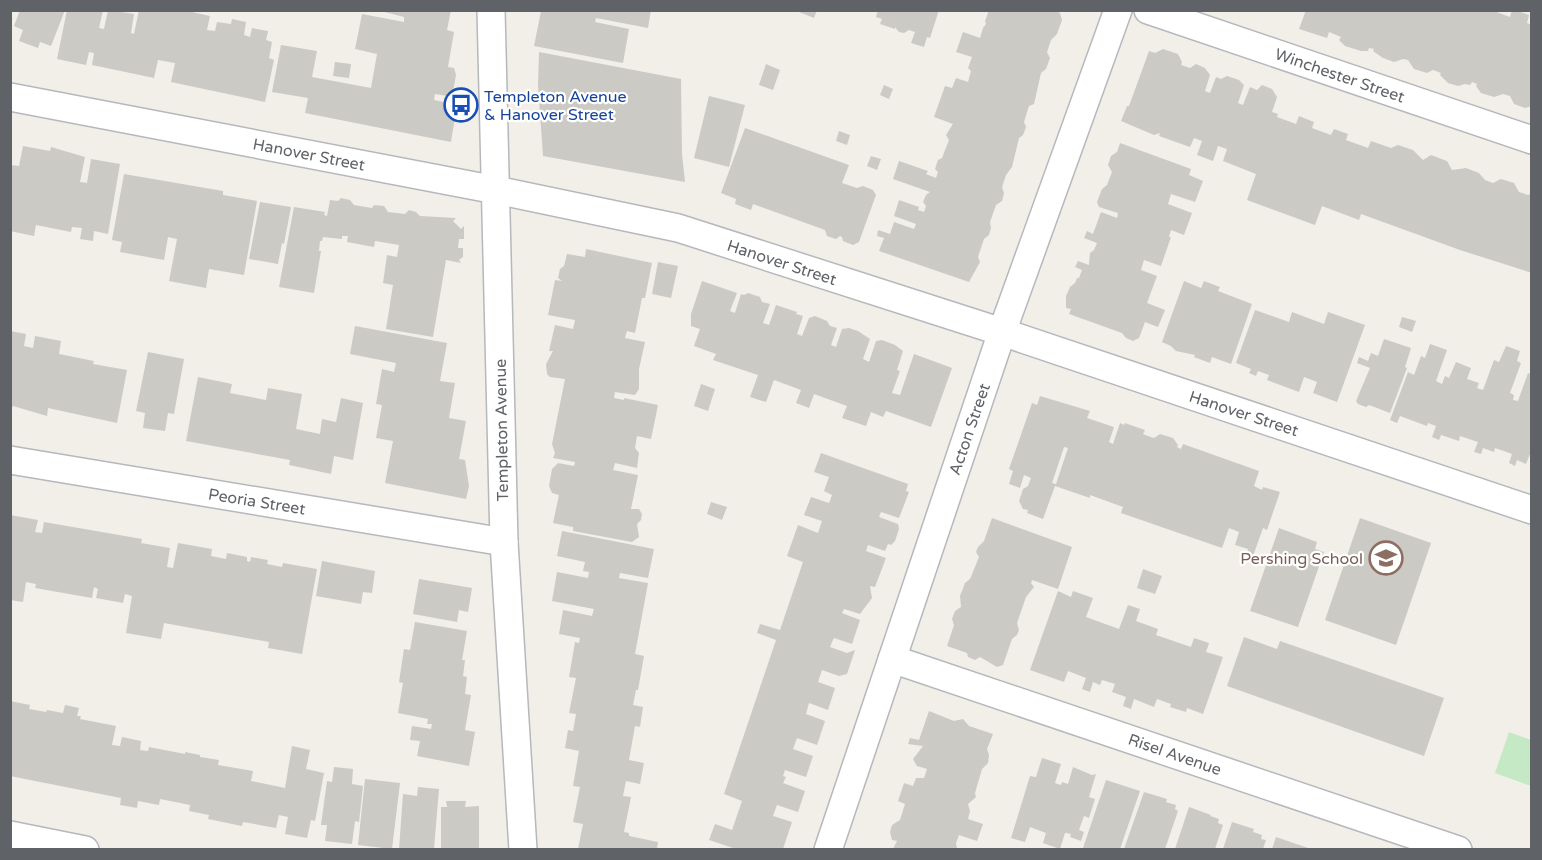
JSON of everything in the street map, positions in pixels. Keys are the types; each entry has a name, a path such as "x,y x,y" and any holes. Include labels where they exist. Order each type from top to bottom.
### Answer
{"street":[{"name":"Templeton Avenue","path":"491,10 504,542 523,849"},
{"name":"Acton Street","path":"828,849 1002,332 1118,10"},
{"name":"Winchester Street","path":"1148,10 1532,140"},
{"name":"Hanover Street","path":"10,97 496,190 678,228 1002,332 1532,510"},
{"name":"Peoria Street","path":"10,460 504,542"},
{"name":"Risel Avenue","path":"892,659 1458,849"},
{"path":"10,835 86,849"}],"green space":[{"path":"1509,732 1531,740 1531,786 1495,773"}],"building":[{"path":"20,10 65,10 51,46 40,42 38,48 19,41 23,30 14,26"},
{"path":"67,10 103,10 99,28 104,29 108,10 134,14 131,33 134,34 139,10 183,10 210,16 207,30 215,31 217,22 231,24 232,19 246,22 244,35 250,37 252,28 268,31 266,40 272,42 269,58 274,60 265,102 171,82 175,63 158,60 154,78 92,65 94,53 89,52 86,65 57,59"},
{"path":"377,10 451,10 447,30 454,32 448,67 454,68 456,75 453,91 447,96 435,94 434,100 457,105 451,142 305,113 308,98 272,92 281,45 317,51 312,77 371,88 377,54 355,49 362,14 404,22 404,17"},
{"path":"543,10 651,10 648,28 596,18 595,22 629,29 623,63 534,46"},
{"path":"794,10 817,10 814,18"},
{"path":"878,10 939,10 930,38 927,37 924,47 911,43 915,32 909,30 904,33 899,32 895,27 895,29 880,24 882,19 876,17"},
{"path":"989,10 1053,10 1060,13 1062,20 1057,34 1051,40 1047,52 1050,58 1046,69 1041,73 1034,104 1029,106 1024,122 1026,127 1019,138 1012,167 1002,187 1004,193 1002,201 996,205 990,222 989,235 984,239 978,257 980,262 969,282 879,251 884,238 877,236 878,230 890,234 894,222 914,229 916,224 894,216 899,200 919,207 918,210 924,212 926,206 923,202 930,192 893,179 899,161 928,171 926,174 936,178 938,172 935,169 949,140 946,135 953,124 934,117 945,86 952,88 956,78 968,82 971,71 968,68 972,57 956,52 963,32 980,38"},
{"path":"1306,10 1491,10 1510,17 1512,10 1515,10 1529,15 1527,23 1532,25 1532,106 1525,108 1514,104 1510,96 1503,94 1494,97 1481,93 1477,84 1472,82 1470,85 1458,86 1448,83 1440,75 1441,73 1433,70 1427,73 1414,69 1408,60 1394,62 1383,58 1373,51 1374,49 1361,51 1345,46 1339,40 1341,37 1329,32 1327,38 1299,29"},
{"path":"1163,49 1178,54 1181,65 1190,68 1196,64 1205,68 1210,75 1205,91 1210,93 1216,77 1221,79 1227,76 1239,80 1244,85 1238,103 1243,105 1250,87 1257,90 1262,85 1272,89 1277,97 1272,112 1278,114 1277,117 1296,124 1299,116 1314,122 1312,128 1331,135 1334,129 1348,134 1346,140 1368,148 1371,141 1391,148 1398,145 1413,150 1423,160 1431,155 1447,161 1452,170 1466,168 1479,173 1485,180 1493,183 1501,179 1514,183 1519,192 1528,195 1532,193 1532,273 1361,214 1359,220 1322,206 1315,225 1247,200 1256,174 1223,161 1227,149 1218,146 1213,161 1197,155 1202,141 1194,138 1190,147 1159,136 1160,133 1154,135 1121,121 1129,106 1149,51 1155,53"},
{"path":"539,52 681,79 682,154 685,182 543,156 538,85"},
{"path":"335,62 351,64 349,78 333,76"},
{"path":"766,64 780,70 773,90 759,85"},
{"path":"884,85 893,89 889,99 880,95"},
{"path":"709,96 745,105 729,167 694,158"},
{"path":"745,128 849,165 842,183 857,188 863,186 873,190 876,195 859,242 853,245 843,241 840,236 836,239 827,236 825,230 753,204 751,210 735,204 736,199 721,193"},
{"path":"839,131 850,135 847,145 836,141"},
{"path":"1120,143 1191,169 1189,175 1203,181 1195,202 1171,194 1168,204 1192,213 1184,235 1171,230 1169,237 1171,237 1161,266 1144,260 1141,270 1157,276 1147,303 1165,310 1158,327 1145,322 1139,338 1133,341 1122,333 1069,314 1071,309 1066,308 1066,296 1082,270 1075,267 1078,261 1089,265 1090,253 1097,243 1084,238 1087,231 1093,234 1101,212 1117,218 1118,213 1099,207 1097,202 1112,172 1108,165 1111,156 1117,152"},
{"path":"23,146 50,151 51,147 85,157 80,182 87,183 91,159 120,164 108,234 94,231 93,241 80,239 82,228 72,227 71,232 36,225 34,236 10,231 10,165 19,166"},
{"path":"871,156 881,159 877,170 867,166"},
{"path":"124,174 223,191 223,195 257,201 244,275 209,269 206,288 169,281 177,239 168,237 164,260 120,252 122,242 112,240"},
{"path":"341,198 350,200 354,205 372,208 374,205 384,206 388,212 405,214 409,210 420,216 456,218 453,221 461,229 464,226 464,239 459,239 458,248 463,248 463,257 459,260 461,263 446,260 433,337 386,329 393,285 383,283 387,255 397,257 399,245 375,241 374,247 347,242 348,236 342,236 342,239 323,237 320,241 319,251 321,251 314,293 279,287 294,207 325,212 324,215 327,216 330,200 338,201"},
{"path":"260,202 291,207 278,264 249,259"},
{"path":"586,249 652,263 635,333 627,331 625,338 645,342 639,369 639,389 635,395 615,392 614,398 658,405 651,439 637,436 635,448 639,453 637,468 615,463 613,470 638,475 631,509 639,509 642,514 637,524 639,537 632,542 573,531 573,527 553,523 559,495 552,493 549,486 552,469 558,463 574,466 575,462 553,458 555,453 552,444 565,379 550,377 547,374 546,364 553,351 549,351 555,325 573,329 575,320 548,315 555,280 562,281 558,278 567,254 585,257"},
{"path":"658,262 678,266 671,298 652,294"},
{"path":"702,281 737,293 730,311 735,313 741,294 748,293 760,297 762,302 770,304 763,323 769,325 776,305 797,312 796,314 803,316 797,334 802,336 809,318 815,316 827,321 830,326 837,328 831,345 836,347 842,329 849,328 858,331 870,339 863,359 869,362 876,341 882,340 895,345 903,351 897,370 900,371 892,393 900,395 914,354 952,368 931,427 886,411 883,417 871,412 866,426 842,418 847,406 814,394 809,408 796,403 801,390 774,380 766,402 750,397 758,375 713,360 716,354 694,346 700,329 691,326 691,314"},
{"path":"1184,281 1201,288 1204,281 1220,287 1218,291 1252,304 1231,364 1212,357 1210,363 1194,357 1195,355 1176,351 1162,342"},
{"path":"1255,310 1289,322 1292,312 1324,324 1328,312 1365,325 1337,402 1313,393 1317,382 1304,377 1299,392 1267,380 1269,375 1258,371 1256,376 1249,373 1251,369 1236,363"},
{"path":"1402,317 1416,321 1412,332 1399,327"},
{"path":"355,326 447,343 440,381 455,383 449,418 466,421 459,459 465,460 469,486 466,499 385,483 393,441 376,438 382,405 376,404 382,369 394,372 396,363 350,354"},
{"path":"10,331 26,334 24,346 33,348 35,336 61,341 59,354 94,361 93,364 127,370 117,423 48,408 47,416 13,406 10,411"},
{"path":"1384,339 1411,348 1405,367 1407,368 1390,413 1369,405 1366,407 1356,401 1370,368 1357,363 1359,357 1368,361 1371,353 1378,356"},
{"path":"1430,344 1447,350 1436,381 1442,384 1445,376 1449,378 1456,362 1471,368 1467,379 1479,383 1477,388 1483,390 1494,360 1499,362 1506,346 1520,351 1517,361 1521,363 1510,393 1514,395 1513,400 1518,401 1528,373 1532,375 1532,449 1526,464 1517,460 1515,466 1509,463 1512,454 1495,448 1494,452 1483,448 1481,454 1474,452 1478,442 1460,436 1459,441 1441,435 1439,440 1432,437 1436,426 1428,423 1427,426 1400,416 1397,423 1390,420 1408,372 1414,375 1421,356 1425,358"},
{"path":"148,352 184,359 174,414 168,413 165,431 143,428 145,413 136,411"},
{"path":"198,377 232,384 230,393 266,400 268,388 302,394 296,429 320,434 322,419 336,422 341,398 363,403 353,460 334,456 331,474 289,465 290,460 186,441"},
{"path":"701,384 715,389 708,411 694,406"},
{"path":"1040,396 1090,411 1087,418 1114,427 1109,442 1113,444 1120,423 1124,425 1125,423 1145,430 1143,434 1154,438 1160,434 1173,438 1177,447 1181,449 1183,444 1259,471 1254,486 1262,490 1263,487 1280,492 1267,530 1263,528 1253,556 1247,553 1248,549 1235,545 1239,532 1229,528 1222,548 1121,513 1123,507 1055,486 1043,519 1027,513 1028,510 1023,509 1019,501 1023,489 1028,486 1031,478 1024,475 1020,488 1009,484 1013,471 1009,469 1032,403 1037,405","holes":["1064,447 1068,448 1056,484 1052,483"]},
{"path":"821,453 908,484 906,491 909,492 899,518 881,512 879,517 898,524 899,529 895,541 891,545 888,544 885,551 868,545 866,551 886,558 875,587 870,586 872,598 860,614 844,609 842,613 860,620 852,644 834,638 830,647 847,653 855,650 847,674 839,676 822,670 818,682 835,688 828,710 809,703 806,714 825,721 817,745 797,738 793,749 813,756 806,777 785,770 783,776 786,777 783,783 805,791 798,812 777,805 773,816 792,822 783,849 736,849 709,840 715,824 732,830 742,801 724,794 776,640 757,633 760,624 780,630 803,562 787,556 798,525 818,533 822,521 804,515 811,497 829,503 832,495 824,491 829,477 814,472"},
{"path":"711,502 727,507 722,520 707,514"},
{"path":"10,515 38,520 35,532 42,533 44,522 142,539 141,543 170,548 167,567 173,568 178,543 212,549 211,556 226,559 227,553 247,557 247,561 250,562 251,557 268,560 267,564 282,567 283,563 317,569 302,654 268,648 269,642 164,623 161,639 126,633 132,596 125,594 123,603 96,598 98,589 94,587 92,598 35,588 36,584 26,582 23,602 10,600"},
{"path":"992,518 1072,547 1058,589 1032,580 1034,587 1026,597 1017,623 1019,630 1017,635 1012,639 1003,665 997,667 980,657 975,660 968,657 967,653 947,646 954,625 952,619 955,611 961,607 960,596 965,583 970,579 979,557 976,552 984,541"},
{"path":"1360,518 1431,543 1396,645 1325,620"},
{"path":"1279,528 1317,542 1315,549 1324,552 1298,627 1250,611"},
{"path":"562,531 654,549 648,578 620,573 619,578 648,583 635,654 644,656 633,705 643,707 640,727 635,726 629,760 644,763 640,784 626,781 623,796 631,797 624,832 629,833 629,836 658,842 657,849 578,849 583,824 573,822 580,787 573,786 579,751 565,748 568,730 573,731 576,714 569,713 576,678 569,677 575,642 579,643 580,638 559,634 563,610 592,616 594,609 552,601 557,572 588,578 589,572 583,571 585,562 557,556"},
{"path":"322,561 375,571 372,593 363,592 361,604 316,596"},
{"path":"1143,569 1162,576 1155,594 1137,588"},
{"path":"419,579 472,588 468,612 459,610 457,622 413,614"},
{"path":"1058,591 1071,597 1073,591 1093,598 1086,617 1119,629 1128,605 1140,609 1136,621 1158,629 1156,635 1191,647 1194,638 1209,643 1206,652 1223,657 1203,714 1187,708 1186,712 1170,707 1171,704 1157,699 1154,707 1134,699 1131,709 1123,706 1126,697 1112,692 1115,684 1102,680 1100,685 1093,682 1090,692 1082,689 1086,678 1068,671 1064,682 1030,670"},
{"path":"415,622 467,631 462,660 465,660 463,676 467,677 465,694 471,695 465,730 475,732 469,766 417,756 420,741 410,740 412,726 431,729 432,724 427,724 428,719 398,713 403,683 399,682 404,649 410,650"},
{"path":"1244,637 1277,649 1280,641 1444,698 1424,756 1227,686"},
{"path":"10,701 30,705 29,709 46,712 47,710 63,713 65,705 79,708 77,716 81,716 80,719 116,726 112,745 120,746 122,737 141,741 140,750 148,751 149,747 200,755 200,757 219,760 218,765 253,771 251,781 285,788 292,746 310,750 306,769 324,773 315,821 311,820 307,838 285,834 288,817 279,815 276,828 243,822 242,826 208,819 209,815 189,811 190,805 160,799 159,805 138,801 137,808 120,805 121,798 10,776"},
{"path":"929,711 954,721 963,719 969,726 993,734 987,749 988,763 982,769 975,793 976,797 968,804 970,811 968,819 983,824 977,841 959,835 956,843 957,849 893,849 897,841 892,840 890,832 892,825 900,820 905,804 898,801 904,783 913,786 916,778 924,778 927,769 917,766 913,759 923,746 908,744 910,738 919,740"},
{"path":"1042,758 1061,764 1055,783 1061,785 1062,782 1068,784 1073,767 1092,775 1096,774 1089,797 1095,799 1089,818 1084,816 1079,830 1084,832 1081,841 1065,833 1060,849 1043,843 1046,833 1030,827 1025,842 1011,838 1030,776 1036,777"},
{"path":"334,767 353,769 352,784 363,786 359,822 355,821 352,844 325,841 327,825 321,825 327,781 332,782"},
{"path":"365,779 400,783 392,849 358,845"},
{"path":"1106,780 1140,791 1120,849 1086,849 1083,848"},
{"path":"418,787 439,789 434,849 399,849 403,794 417,796"},
{"path":"1144,792 1167,799 1166,802 1176,805 1175,809 1178,811 1165,849 1124,849"},
{"path":"446,801 466,801 465,807 479,806 479,849 441,849 441,807 447,807"},
{"path":"1189,807 1219,819 1218,823 1223,825 1215,849 1175,849"},
{"path":"1232,822 1254,829 1253,832 1262,835 1261,839 1266,840 1263,849 1223,849"},
{"path":"1276,837 1311,849 1272,849"}],"place":[{"name":"Templeton Avenue & Hanover Street","path":"461,105"},
{"name":"Pershing School","path":"1386,558"}]}
